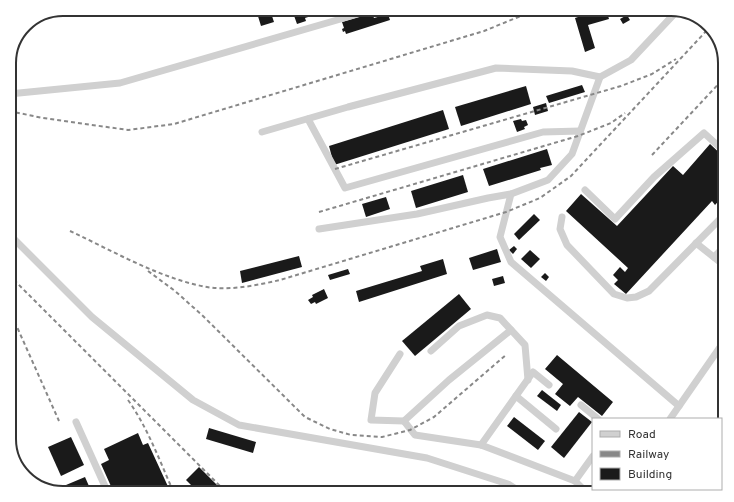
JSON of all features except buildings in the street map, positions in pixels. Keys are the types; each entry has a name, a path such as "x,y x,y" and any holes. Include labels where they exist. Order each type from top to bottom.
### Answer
{"street":[{"path":"16,93 120,83 351,16"},
{"path":"262,132 348,107 496,68 572,71 600,77 631,60 672,16"},
{"path":"319,229 417,214 512,194 548,180 572,154 600,77"},
{"path":"308,119 345,188 543,132 580,131"},
{"path":"585,190 615,219 654,177 704,132 718,145"},
{"path":"512,194 500,237 511,262 679,406"},
{"path":"562,217 560,229 567,245 614,294 627,298 636,297 649,291 718,221"},
{"path":"16,241 92,317 193,400 239,425 427,458 511,486"},
{"path":"696,243 718,261"},
{"path":"714,258 718,254"},
{"path":"431,351 459,326 487,314 500,318 525,345 528,380"},
{"path":"400,354 375,393 371,420 404,421 448,380 510,330"},
{"path":"671,418 718,350"},
{"path":"481,445 533,372 550,385"},
{"path":"516,396 556,429"},
{"path":"581,405 597,418"},
{"path":"404,421 415,435 481,445 575,481 580,486"},
{"path":"76,422 105,486"},
{"path":"575,481 592,457"}],"railway":[{"path":"16,112 43,118 128,130 174,124 484,31 521,16"},
{"path":"70,231 137,264 172,278 207,287 234,288 280,280 506,212 540,198 571,176 706,32"},
{"path":"335,169 621,86 652,74 676,59"},
{"path":"652,155 718,84"},
{"path":"319,212 578,136 611,123 625,113"},
{"path":"148,271 175,291 203,316 305,417 330,429 351,435 382,437 410,430 434,417 507,354"},
{"path":"16,282 220,486"},
{"path":"16,325 59,421"},
{"path":"128,400 142,422 171,486"}]}
